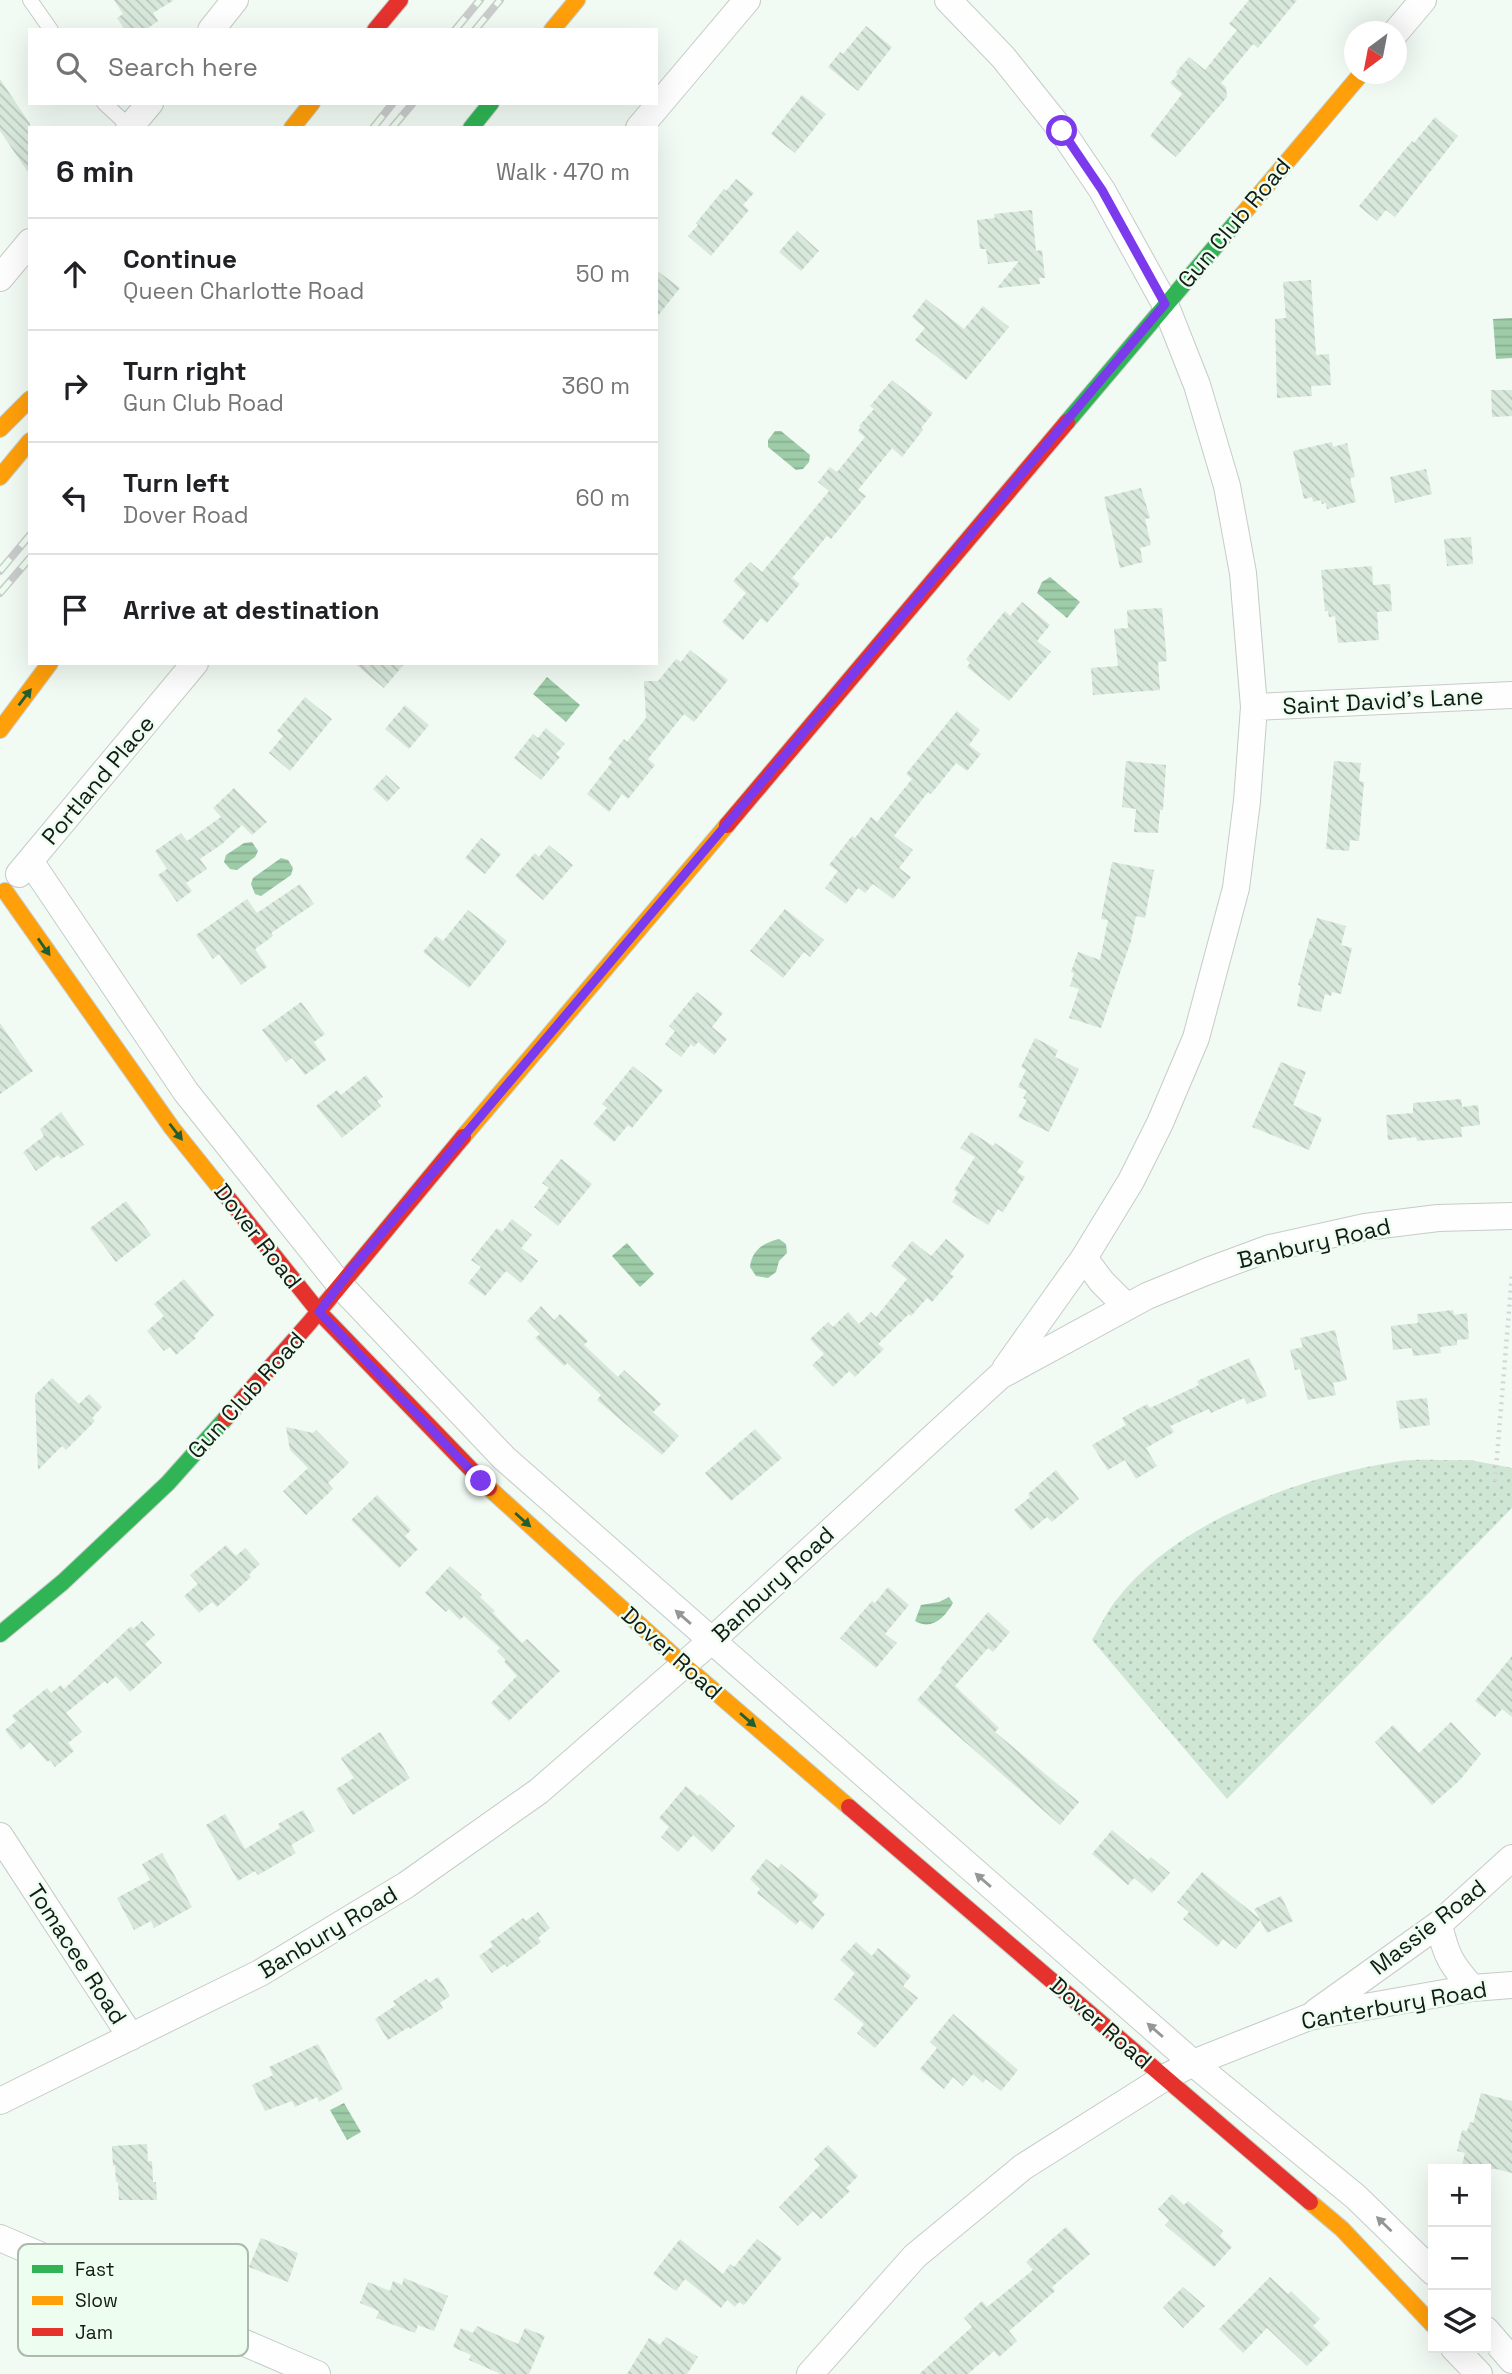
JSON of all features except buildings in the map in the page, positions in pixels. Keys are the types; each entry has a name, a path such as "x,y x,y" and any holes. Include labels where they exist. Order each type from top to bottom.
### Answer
{"main road":[{"path":"377,28 400,0"},
{"path":"554,28 577,0"},
{"name":"Gun Club Road","path":"0,1634 63,1582 168,1483 319,1312 1352,84"},
{"path":"294,126 310,105"},
{"path":"473,126 489,105"},
{"path":"0,429 28,401"},
{"path":"0,477 28,442"},
{"path":"0,730 49,665"},
{"name":"Dover Road","path":"2,894 172,1128 319,1312 481,1481 684,1665 1342,2229 1428,2320"}],"street":[{"path":"213,28 235,0"},
{"path":"641,126 747,0"},
{"path":"948,0 1003,57 1062,131 1102,190 1165,304 1197,385 1227,486 1243,573 1254,707 1247,801 1236,888 1196,1038 1160,1123 1131,1181 1084,1258 1000,1376"},
{"path":"1405,21 1423,0"},
{"path":"131,126 148,105"},
{"path":"4,262 28,244"},
{"name":"Portland Place","path":"2,894 193,665"},
{"name":"Saint David's Lane","path":"1254,707 1512,695"},
{"name":"Dover Road","path":"30,861 187,1092 341,1285 504,1458 1193,2063 1356,2197 1428,2267"},
{"name":"Banbury Road","path":"0,2101 260,1973 406,1885 538,1791 711,1641 1000,1376 1126,1306 1208,1270 1284,1245 1364,1227 1438,1218 1512,1216"},
{"path":"1084,1258 1102,1282 1126,1306"},
{"name":"Tomacee Road","path":"0,1836 131,2037"},
{"name":"Massie Road","path":"1309,2017 1439,1924 1512,1858"},
{"path":"1439,1924 1453,1967 1472,1988"},
{"name":"Canterbury Road","path":"810,2374 915,2256 1023,2167 1164,2078 1193,2063 1309,2017 1472,1988 1512,1985"},
{"path":"0,2238 18,2246"},
{"path":"1491,2336 1512,2360"},
{"path":"248,2344 317,2374"},
{"path":"1459,2353 1479,2374"}],"lane":[{"path":"30,0 50,28"},
{"path":"106,105 129,126"}],"path":[{"path":"1495,1480 1512,1274"}],"shaded area":[{"path":"1512,318 1512,358 1496,359 1493,319"},
{"path":"775,431 781,431 810,455 809,462 803,469 796,470 768,447 768,440"},
{"path":"1050,577 1080,602 1067,618 1037,593 1042,582"},
{"path":"547,677 580,705 566,722 533,694"},
{"path":"252,842 258,851 255,857 237,870 230,869 224,862 226,855 244,843"},
{"path":"281,858 288,860 293,868 291,875 261,896 255,894 251,884 253,878"},
{"path":"779,1239 786,1244 787,1253 779,1261 776,1272 768,1278 756,1276 750,1267 753,1256 763,1245"},
{"path":"627,1243 654,1274 640,1287 612,1256"},
{"path":"1470,1460 1512,1468 1512,1508 1227,1799 1092,1640 1113,1604 1143,1571 1206,1525 1243,1507 1281,1491 1358,1469 1404,1461"},
{"path":"949,1597 953,1603 937,1621 921,1624 915,1621 921,1605"},
{"path":"344,2103 361,2132 347,2140 330,2110"}],"railway":[{"path":"457,28 480,0"},
{"path":"477,28 500,0"},
{"path":"375,126 391,105"},
{"path":"394,126 411,105"},
{"path":"0,571 28,537"},
{"path":"0,593 28,560"}],"traffic: fast":[{"path":"473,126 489,105"},
{"path":"1067,422 1242,215"},
{"path":"0,1634 63,1582 168,1483 226,1418"}],"traffic: slow":[{"path":"554,28 577,0"},
{"path":"1242,215 1353,84"},
{"path":"294,126 310,105"},
{"path":"0,429 28,401"},
{"path":"0,477 28,443"},
{"path":"0,730 49,665"},
{"path":"463,1137 727,825"},
{"path":"5,891 172,1128 224,1193"},
{"path":"489,1488 684,1665 849,1807"},
{"path":"1310,2202 1342,2229 1428,2320"}],"traffic: jam":[{"path":"377,28 400,0"},
{"path":"727,825 1067,422"},
{"path":"226,1418 310,1322 463,1137"},
{"path":"224,1193 319,1312 489,1488"},
{"path":"849,1807 1310,2202"}],"route":[{"path":"481,1481 319,1312 351,1270 1165,304 1102,190 1062,131"}]}
